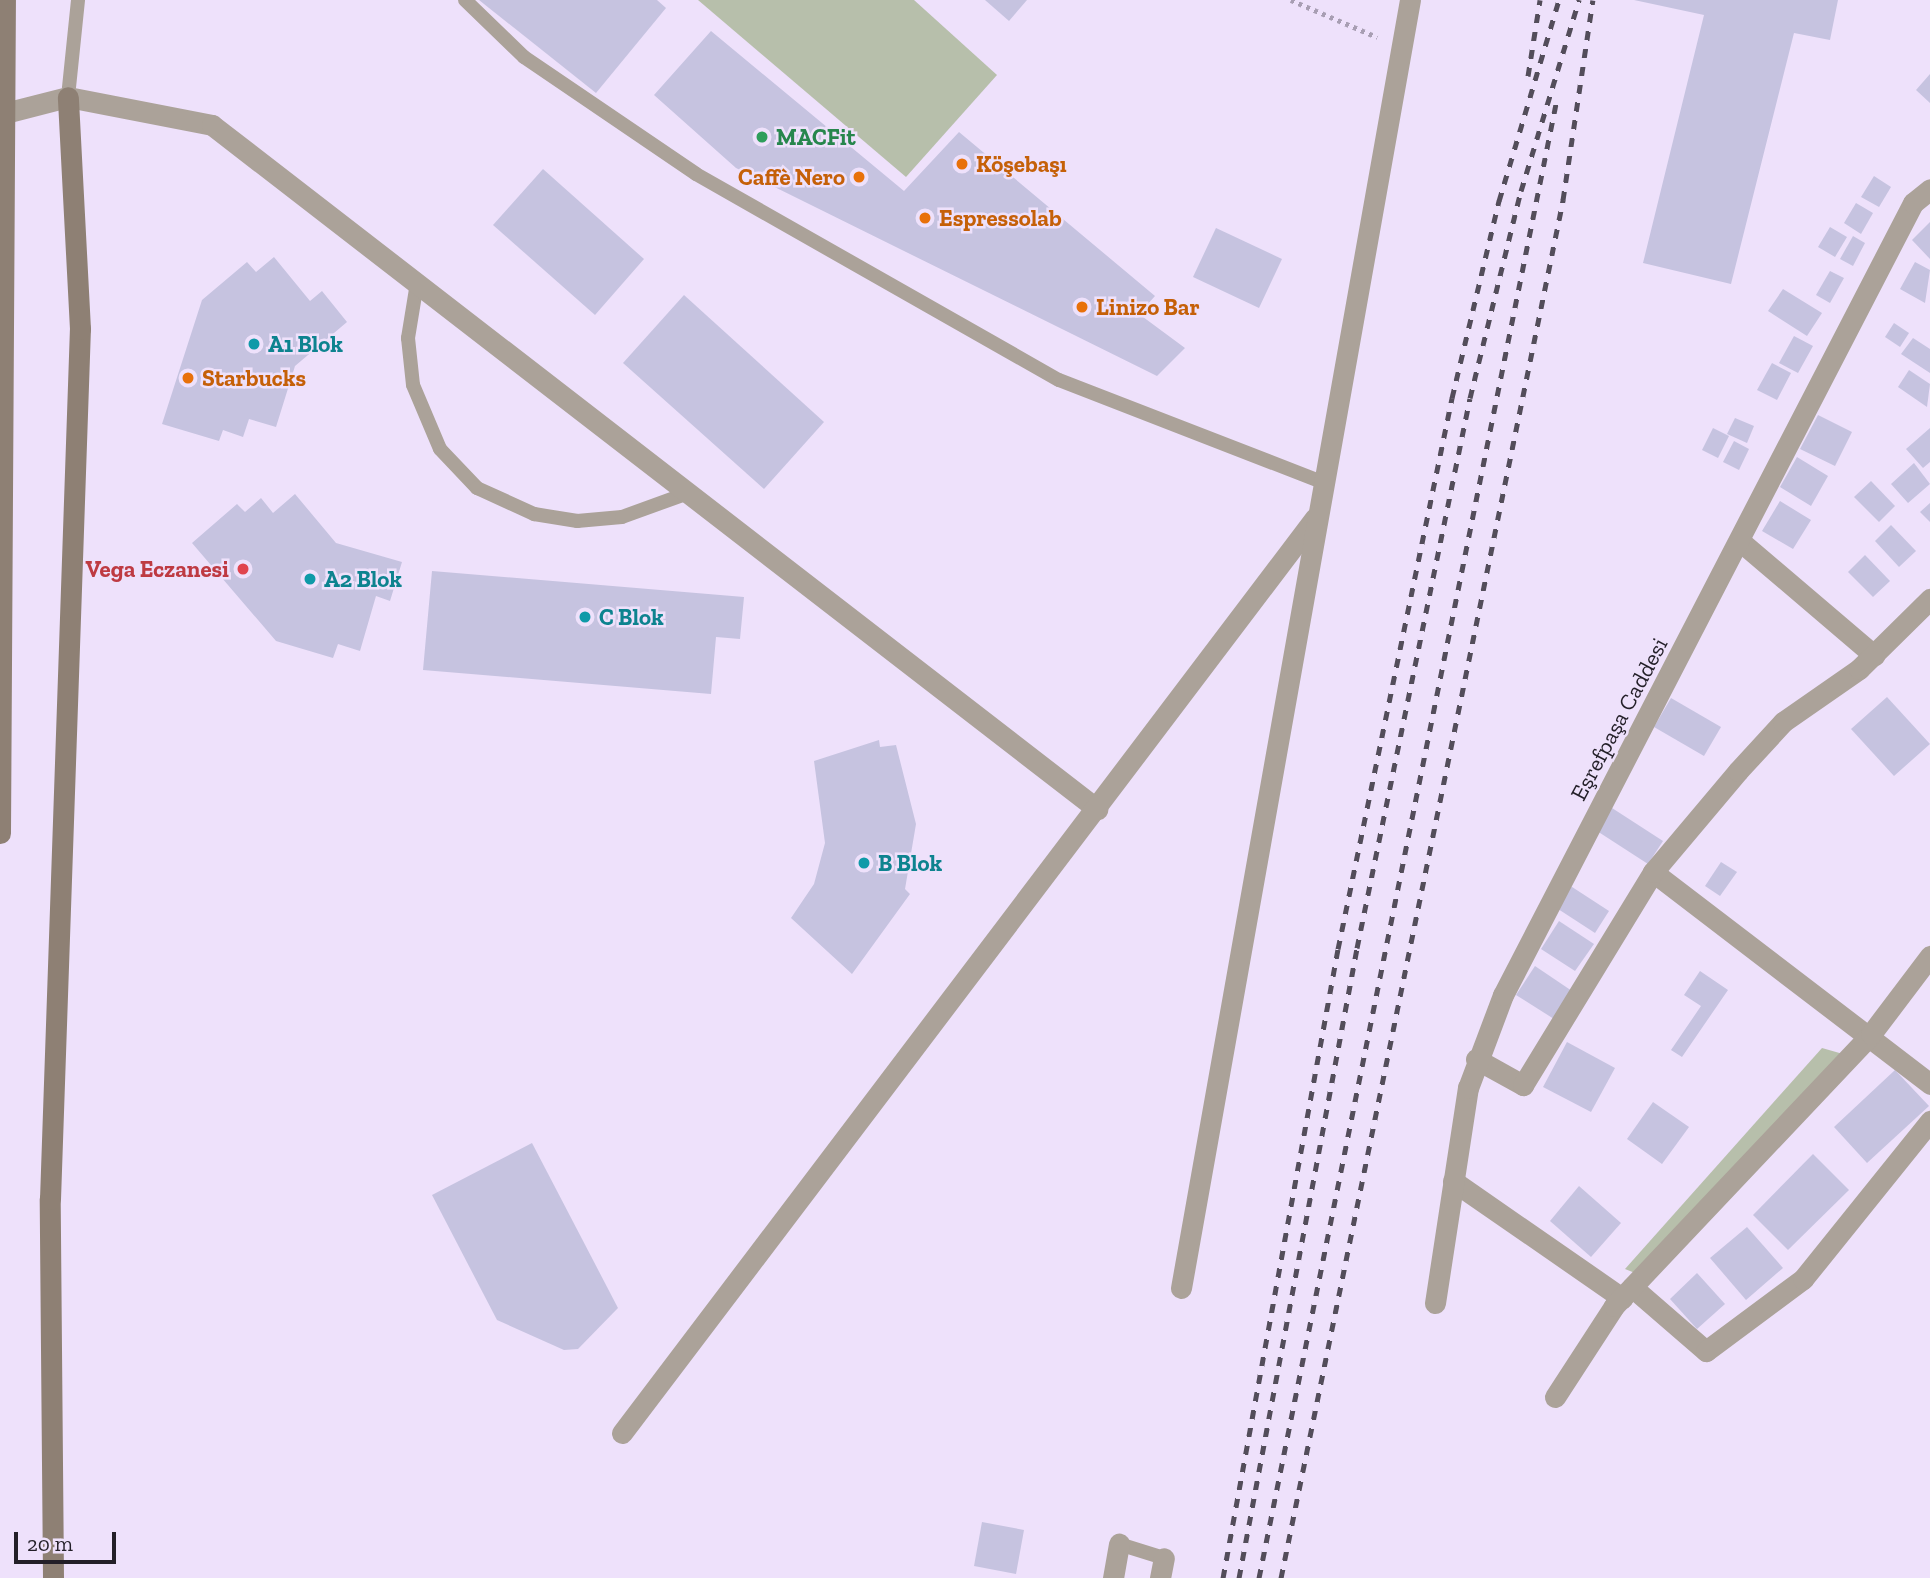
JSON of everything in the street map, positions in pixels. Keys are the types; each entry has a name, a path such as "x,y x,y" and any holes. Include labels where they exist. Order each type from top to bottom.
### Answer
{"main road":[{"path":"0,833 5,0"},
{"path":"53,1578 50,1199 80,329 68,97"}],"street":[{"path":"1181,1288 1315,519 1410,0"},
{"path":"5,113 68,97 212,125 1097,809"},
{"name":"Eşrefpaşa Caddesi","path":"1435,1303 1452,1181 1476,1059 1503,995 1741,542 1913,203 1930,189"},
{"path":"622,1433 1315,519"},
{"path":"1741,542 1874,655"},
{"path":"1476,1059 1523,1085 1653,872 1783,722 1874,655 1930,599"},
{"path":"1653,872 1871,1034 1930,1084"},
{"path":"1555,1397 1627,1292 1871,1034 1930,956"},
{"path":"1452,1181 1627,1292 1706,1351 1803,1279 1930,1121"},
{"path":"1113,1578 1119,1544"}],"lane":[{"path":"68,97 78,0"},
{"path":"465,0 524,57 696,174 1059,380 1322,482"},
{"path":"417,283 408,338 413,385 440,449 477,488 534,514 577,520 622,517 688,493"},
{"path":"1119,1544 1162,1568"}],"path":[{"path":"1291,0 1401,48"}],"green space":[{"path":"698,0 914,0 997,75 906,177"},
{"path":"1822,1048 1843,1054 1635,1273 1625,1269"}],"building":[{"path":"479,0 657,0 666,8 596,93"},
{"path":"985,0 1027,0 1009,21"},
{"path":"1634,0 1838,0 1830,40 1794,33 1731,284 1643,263 1704,15"},
{"path":"711,31 904,191 959,132 1155,296 1139,314 1185,348 1157,376 736,168 654,95"},
{"path":"1930,74 1930,103 1916,90"},
{"path":"543,169 644,259 595,315 493,225"},
{"path":"1874,176 1891,187 1879,207 1861,197"},
{"path":"1856,203 1873,213 1861,234 1844,223"},
{"path":"1930,222 1930,259 1912,240"},
{"path":"1830,227 1847,237 1835,257 1818,247"},
{"path":"1216,228 1282,259 1259,308 1193,277"},
{"path":"1853,236 1865,243 1853,266 1840,259"},
{"name":"A1 Blok","path":"274,257 310,301 322,291 347,322 295,366 276,427 249,419 243,437 223,430 219,441 162,424 202,300 247,262 256,272"},
{"path":"1915,262 1930,270 1925,303 1900,289"},
{"path":"1830,271 1844,278 1830,303 1816,295"},
{"path":"1783,289 1822,313 1807,336 1768,311"},
{"path":"684,295 824,422 764,489 623,363"},
{"path":"1894,323 1909,333 1900,347 1885,337"},
{"path":"1794,336 1813,346 1798,373 1779,363"},
{"path":"1913,338 1930,349 1930,373 1901,354"},
{"path":"1772,363 1791,373 1777,400 1757,390"},
{"path":"1909,370 1930,384 1927,407 1898,387"},
{"path":"1818,415 1852,432 1835,466 1800,449"},
{"path":"1735,418 1754,426 1747,443 1727,434"},
{"path":"1713,428 1729,436 1718,458 1702,450"},
{"path":"1930,428 1930,462 1923,468 1906,449"},
{"path":"1734,441 1749,449 1739,470 1723,462"},
{"path":"1797,457 1828,476 1811,506 1780,487"},
{"path":"1914,463 1930,484 1908,503 1891,484"},
{"path":"1871,481 1895,506 1879,522 1854,497"},
{"name":"A2 Blok","path":"295,494 336,543 402,562 390,601 376,596 360,651 338,644 333,658 276,641 192,543 237,504 245,512 261,498 273,513"},
{"path":"1780,501 1811,520 1793,549 1762,531"},
{"path":"1930,503 1930,522 1920,512"},
{"path":"1891,525 1916,551 1899,567 1875,541"},
{"path":"1865,555 1890,581 1873,597 1848,572"},
{"name":"C Blok","path":"432,571 744,597 740,639 716,637 711,694 423,670"},
{"path":"1887,697 1930,744 1894,776 1851,729"},
{"path":"1671,698 1721,727 1704,756 1654,727"},
{"name":"B Blok","path":"879,740 880,747 896,745 916,824 905,889 910,894 852,974 791,918 814,884 825,843 814,761"},
{"path":"1612,808 1663,841 1648,864 1597,831"},
{"path":"1721,862 1737,872 1720,896 1705,886"},
{"path":"1569,885 1609,911 1595,933 1555,907"},
{"path":"1559,921 1594,944 1575,971 1541,949"},
{"path":"1535,966 1572,991 1554,1019 1516,995"},
{"path":"1700,971 1728,990 1682,1057 1671,1050 1701,1006 1684,995"},
{"path":"1567,1042 1615,1068 1591,1112 1543,1087"},
{"path":"1895,1070 1929,1106 1867,1163 1834,1127"},
{"path":"1653,1102 1689,1127 1662,1164 1627,1139"},
{"path":"532,1143 618,1308 578,1349 564,1350 497,1320 432,1195"},
{"path":"1813,1154 1849,1190 1788,1250 1753,1215"},
{"path":"1579,1186 1621,1223 1591,1257 1550,1221"},
{"path":"1747,1227 1783,1268 1746,1300 1710,1258"},
{"path":"1697,1273 1725,1304 1697,1329 1670,1299"},
{"path":"982,1522 1024,1530 1016,1574 974,1566"}],"railway":[{"path":"1528,76 1540,0"},
{"path":"1223,1578 1338,949 1452,398 1499,201 1559,0"},
{"path":"1239,1578 1357,948 1470,398 1521,191 1579,0"},
{"path":"1281,1578 1563,200 1593,0"},
{"path":"1259,1578 1556,104"}],"place":[{"name":"MACFit","path":"762,137"},
{"name":"Köşebaşı","path":"962,164"},
{"name":"Caffè Nero","path":"859,177"},
{"name":"Espressolab","path":"925,218"},
{"name":"Linizo Bar","path":"1082,307"},
{"name":"A1 Blok","path":"254,344"},
{"name":"Starbucks","path":"188,378"},
{"name":"Vega Eczanesi","path":"243,569"},
{"name":"A2 Blok","path":"310,579"},
{"name":"C Blok","path":"585,617"},
{"name":"B Blok","path":"864,863"}]}
